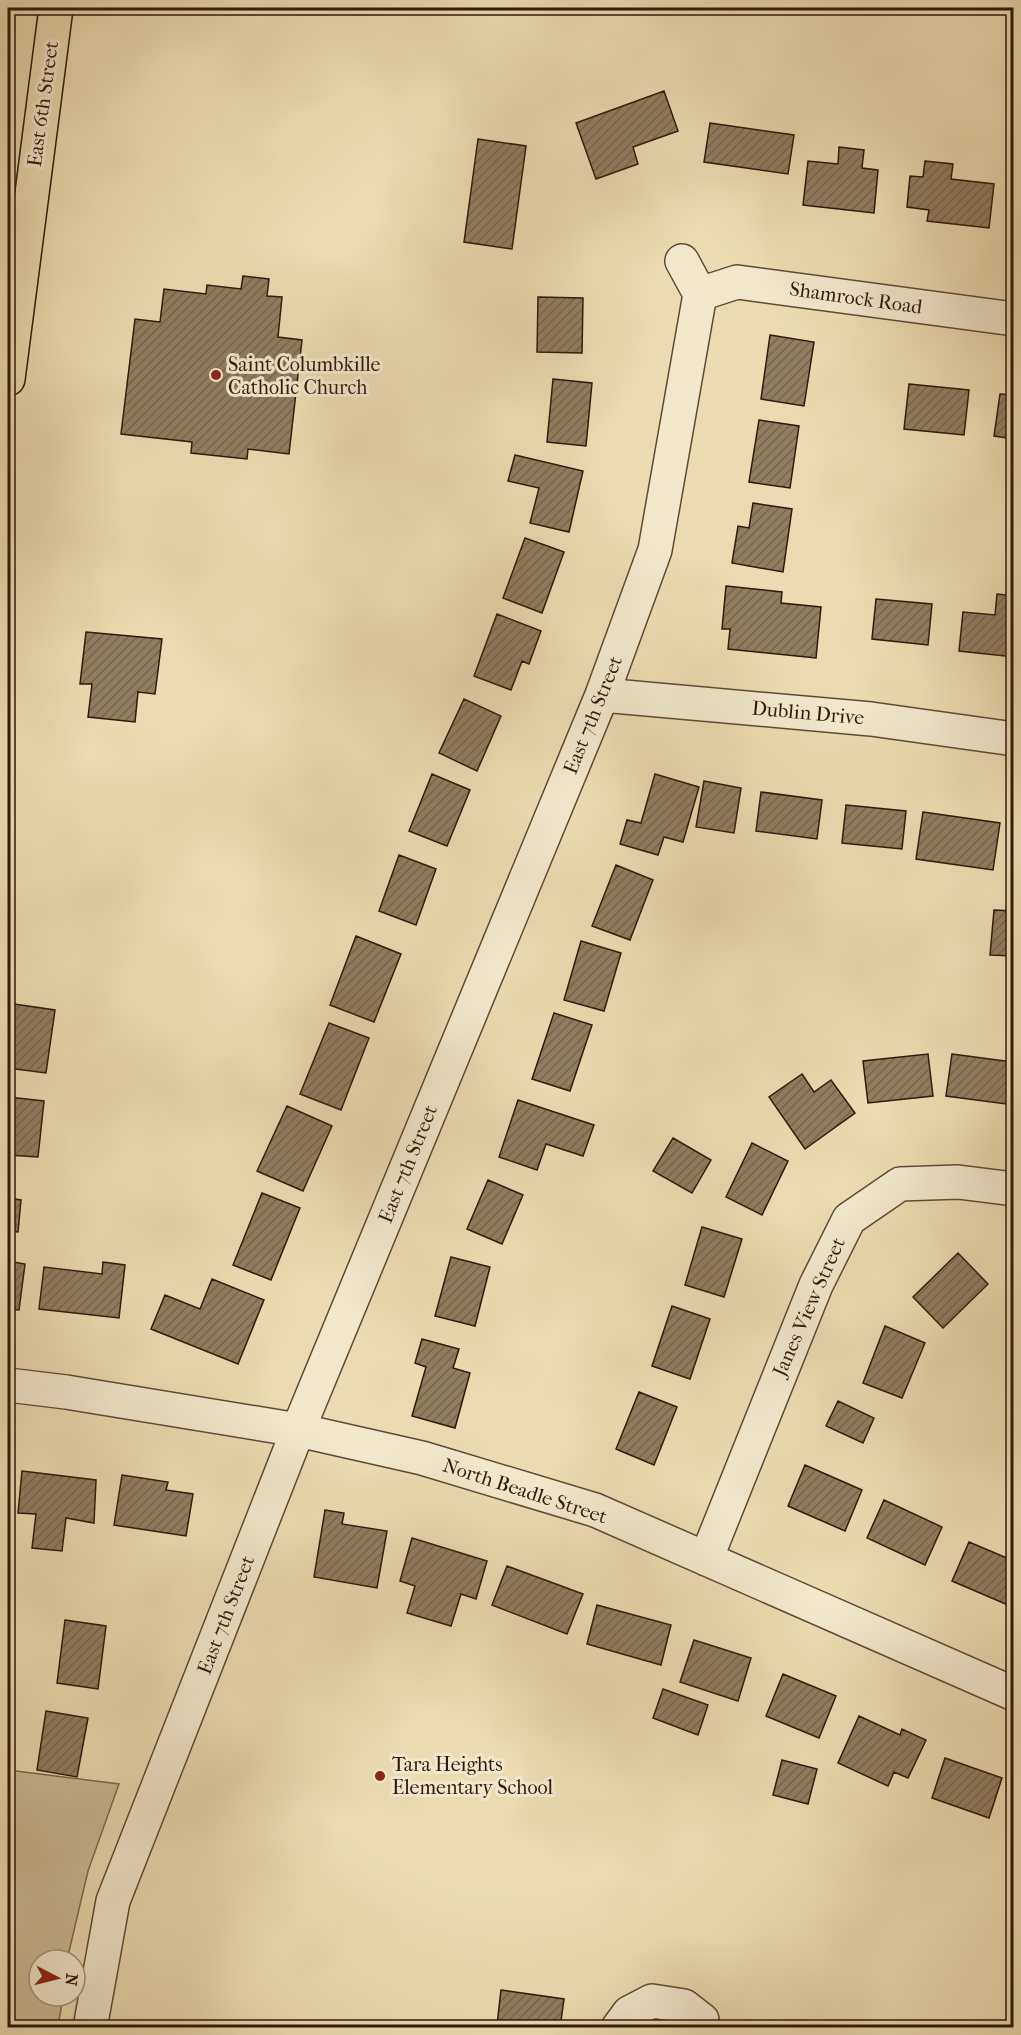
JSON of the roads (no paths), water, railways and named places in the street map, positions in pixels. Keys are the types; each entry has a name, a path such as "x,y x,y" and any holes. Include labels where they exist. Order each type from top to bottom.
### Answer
{"main road":[{"name":"East 6th Street","path":"8,373 56,8"}],"street":[{"path":"682,261 700,294"},
{"name":"Shamrock Road","path":"700,294 737,282 1014,319"},
{"name":"East 7th Street","path":"90,2028 113,1901 298,1430 602,695 655,550 700,294"},
{"name":"Dublin Drive","path":"602,695 871,719 1014,739"},
{"name":"Janes View Street","path":"706,1559 816,1285 849,1218 900,1184 958,1182 1014,1189"},
{"name":"North Beadle Street","path":"8,1385 66,1392 298,1430 422,1458 595,1510 1014,1694"},
{"path":"618,2028 628,2013 652,2001 684,2006 702,2020 702,2028"}],"place":[{"name":"Saint Columbkille Catholic Church","path":"216,375"},
{"name":"Tara Heights Elementary School","path":"380,1776"}]}
